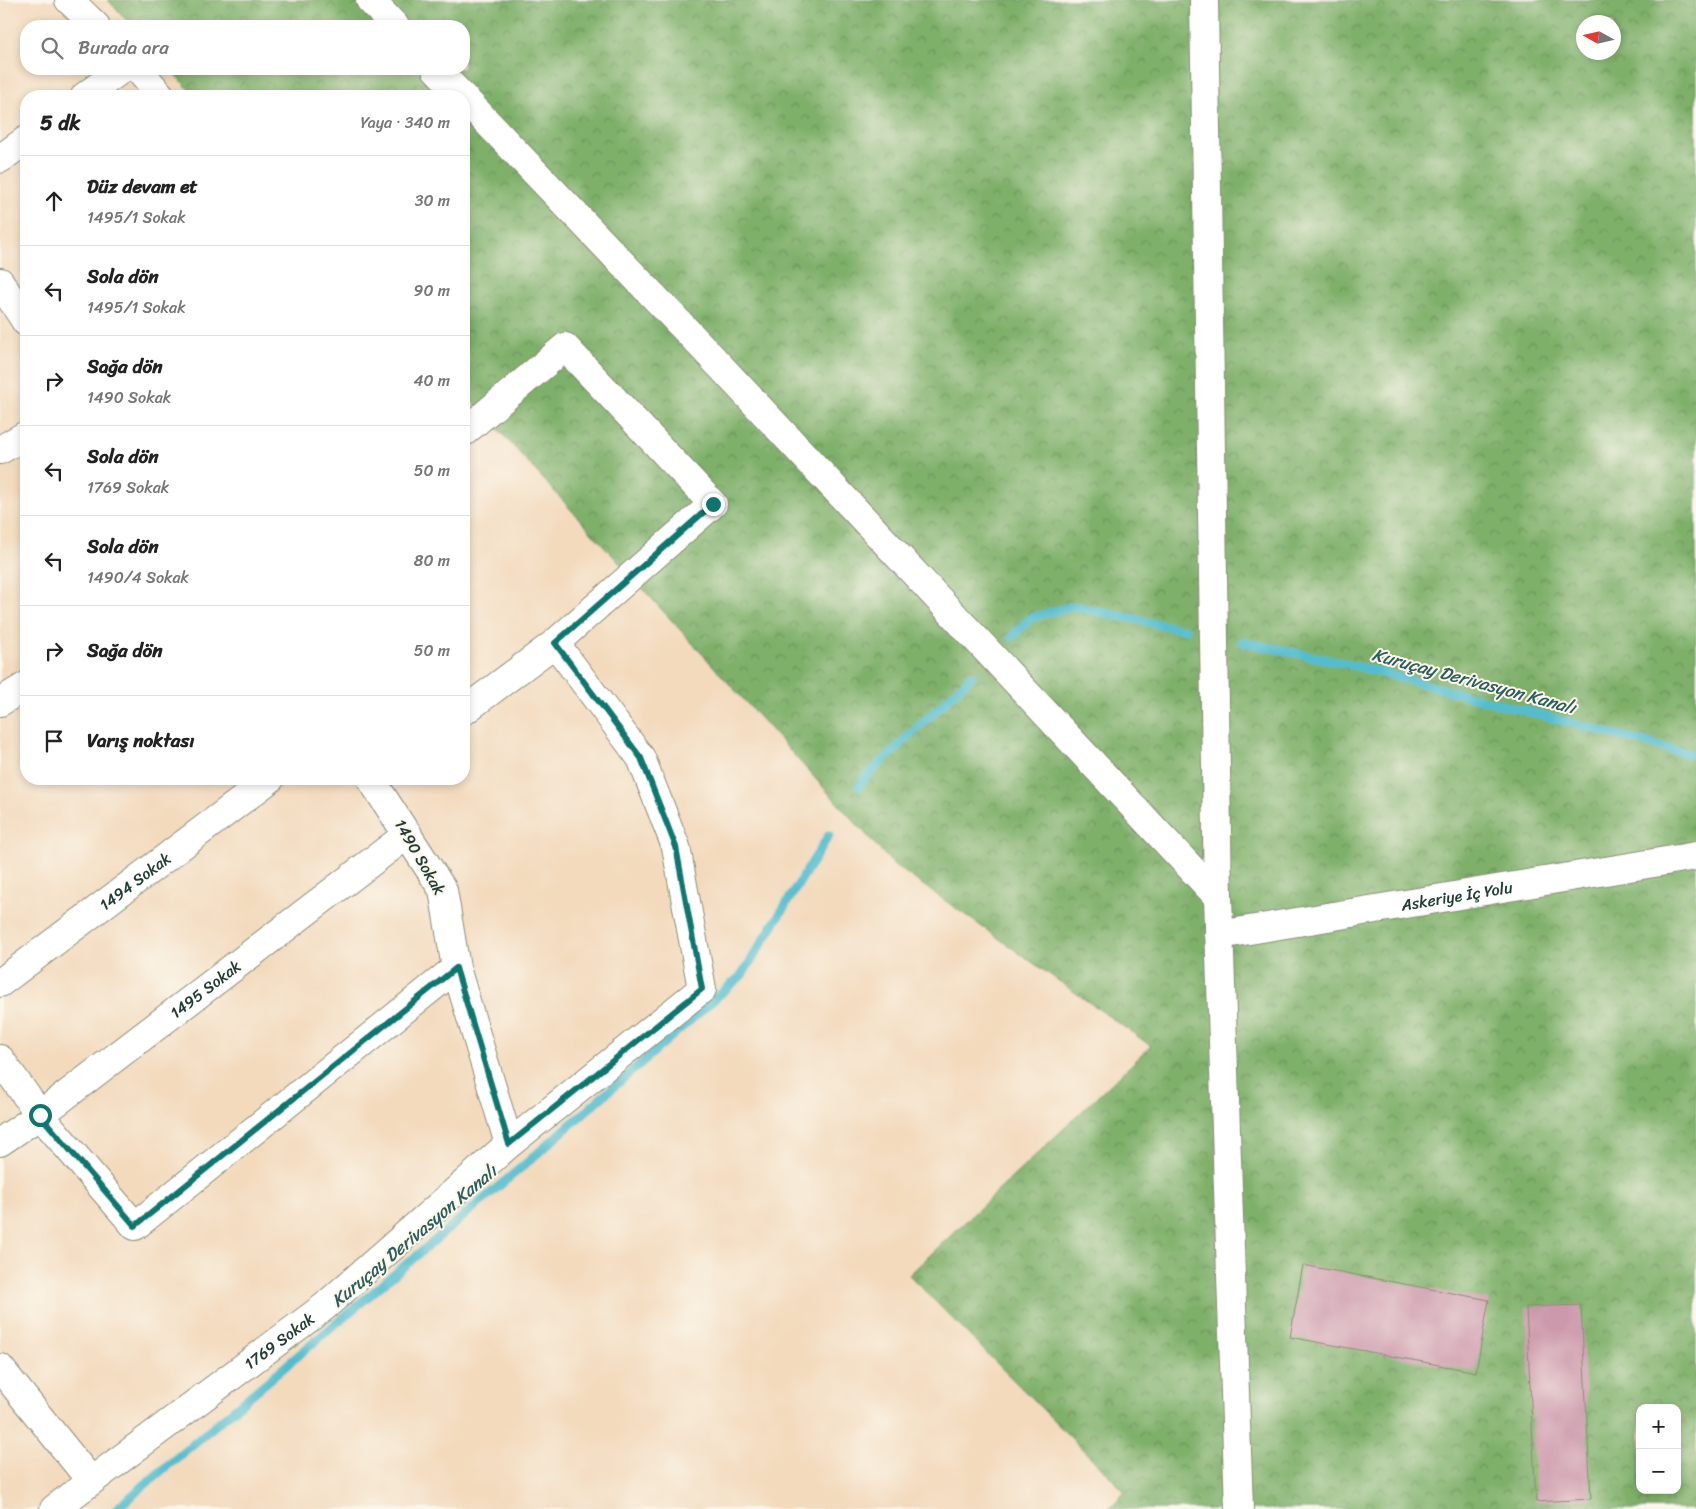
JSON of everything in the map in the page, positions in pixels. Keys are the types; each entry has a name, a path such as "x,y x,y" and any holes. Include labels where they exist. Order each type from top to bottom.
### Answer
{"street":[{"path":"69,0 90,20"},
{"path":"370,0 389,20"},
{"path":"1204,0 1218,897 1239,1509"},
{"path":"93,90 114,75"},
{"path":"143,75 156,90"},
{"path":"442,75 456,90"},
{"path":"470,104 707,352 1218,897"},
{"path":"0,159 20,144"},
{"path":"0,282 20,313"},
{"path":"470,427 565,347 713,504 555,643 470,707"},
{"path":"0,450 20,438"},
{"name":"1769 Sokak","path":"54,1509 324,1307 509,1144 702,989 676,847 641,758 555,643"},
{"path":"0,702 20,690"},
{"name":"1494 Sokak","path":"0,982 262,785"},
{"name":"1490 Sokak","path":"377,785 443,890 456,968 509,1144"},
{"name":"1495 Sokak","path":"0,1142 40,1115 408,834"},
{"name":"Askeriye İç Yolu","path":"1219,935 1696,856"},
{"path":"0,1059 40,1115 135,1226 456,968"},
{"path":"1,1372 91,1481"}],"green space":[{"path":"108,0 1696,0 1696,1509 1108,1509 1125,1492 909,1275 1151,1046 893,864 470,399 470,90 189,90 176,75 470,75 470,20 126,20"}],"building":[{"path":"1303,1265 1489,1300 1476,1372 1290,1337"},
{"path":"1581,1305 1591,1499 1536,1502 1526,1307"}],"waterway":[{"name":"Kuruçay Derivasyon Kanalı","path":"1012,637 1031,618 1073,606 1186,630"},
{"name":"Kuruçay Derivasyon Kanalı","path":"1242,642 1344,663 1696,756"},
{"name":"Kuruçay Derivasyon Kanalı","path":"859,786 865,778 972,676"},
{"name":"Kuruçay Derivasyon Kanalı","path":"116,1509 523,1166 742,975 829,835"}],"route":[{"path":"40,1115 135,1226 456,968 509,1144 702,989 676,847 641,758 555,643 713,504"}]}
